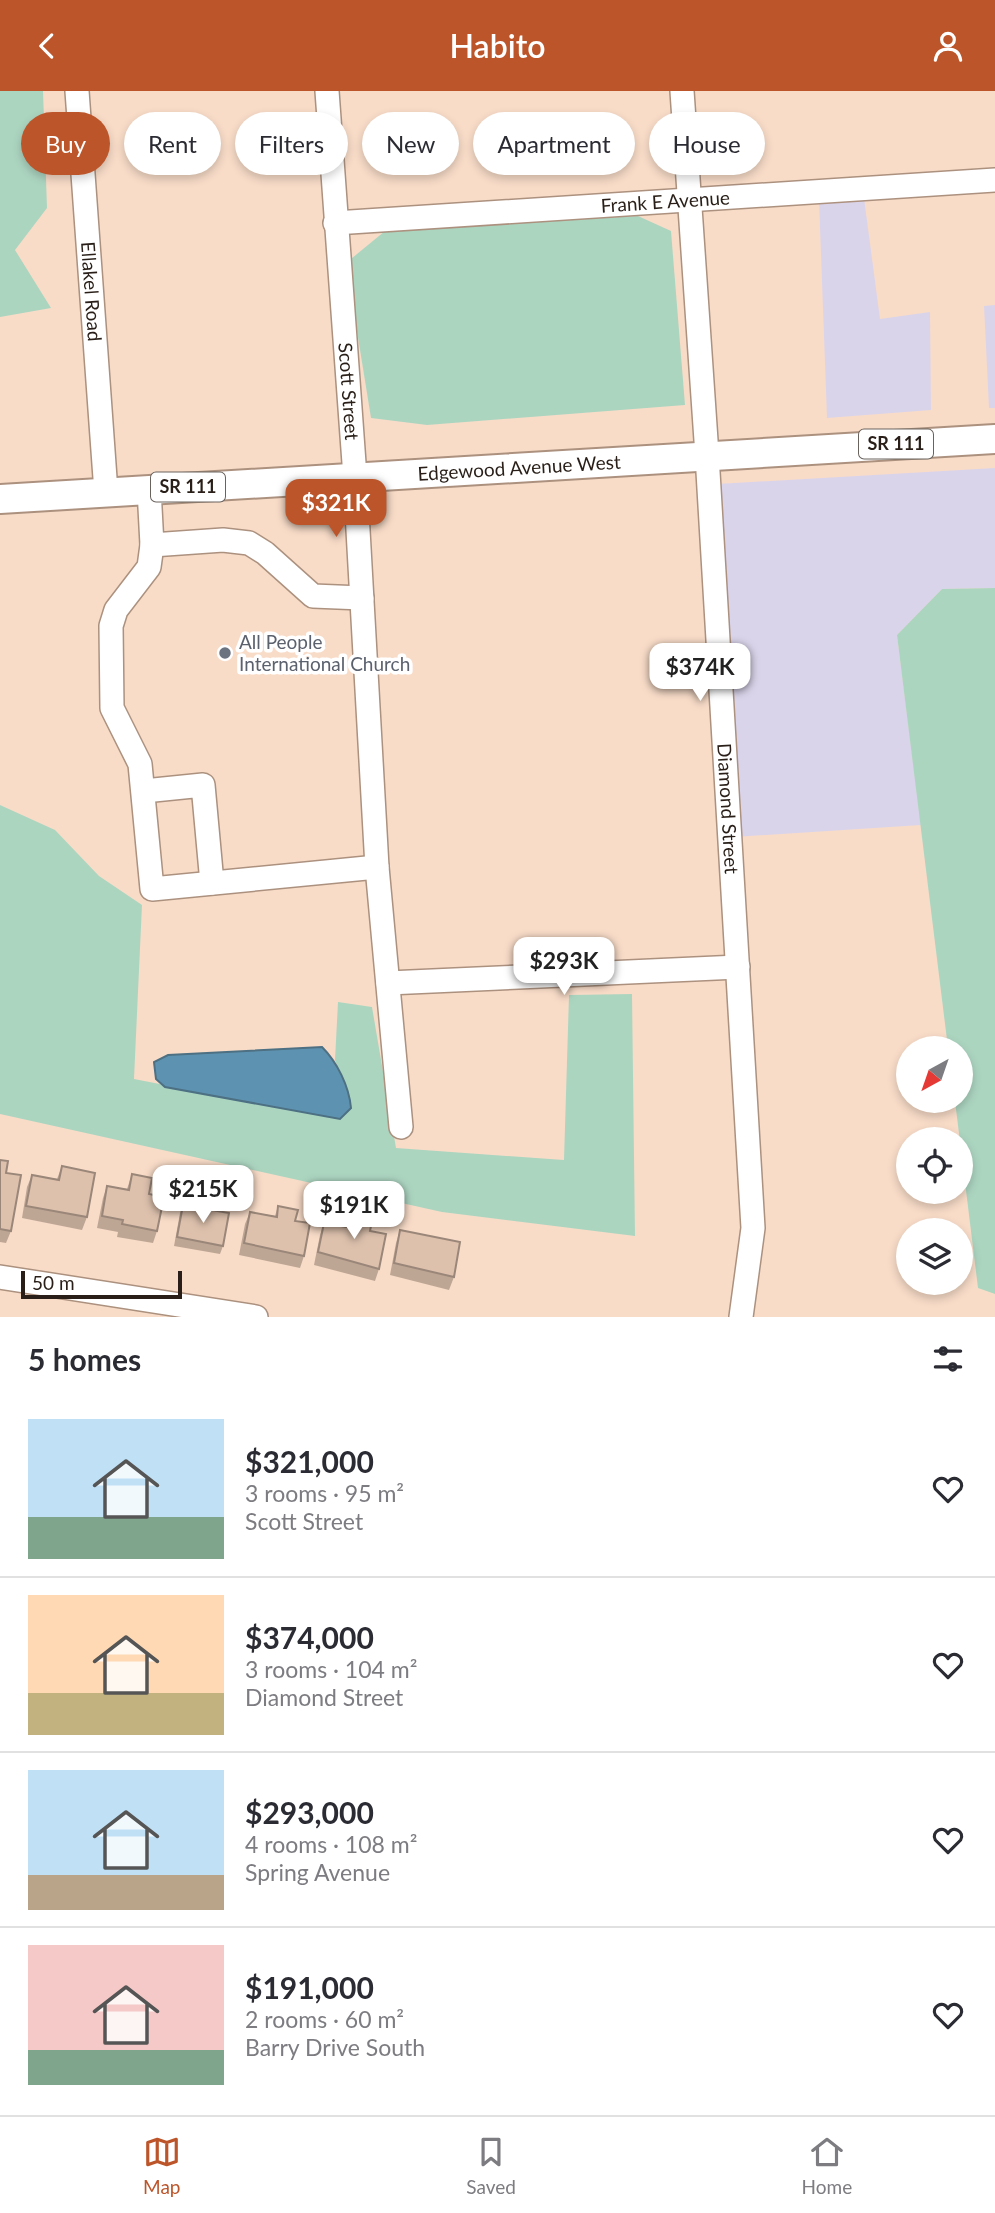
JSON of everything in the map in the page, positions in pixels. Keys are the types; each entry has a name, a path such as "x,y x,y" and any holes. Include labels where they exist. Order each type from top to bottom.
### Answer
{"main road":[{"name":"Edgewood Avenue West","path":"0,499 995,439"}],"street":[{"name":"Ellakel Road","path":"77,91 106,492"},
{"name":"Scott Street","path":"327,91 355,477 377,867 401,1127"},
{"name":"Diamond Street","path":"682,91 707,455 753,1228 741,1317"},
{"name":"Frank E Avenue","path":"335,223 995,180"},
{"path":"149,489 152,545 149,567 116,610 111,626 112,708 134,750 144,791 152,888 377,867"},
{"path":"152,545 223,540 249,544 265,553 313,596 362,598"},
{"path":"144,791 203,785 212,883"},
{"path":"388,983 738,967"},
{"path":"0,1277 256,1317"}],"shaded area":[{"path":"864,198 880,319 930,312 931,410 827,418 819,200"},
{"path":"995,305 995,408 989,408 984,306"},
{"path":"995,468 995,588 942,589 897,635 921,825 719,838 699,485"}],"green space":[{"path":"0,91 43,91 44,112 21,112 21,175 46,175 47,208 15,250 51,308 0,317"},
{"path":"638,216 671,231 685,405 427,425 371,418 346,263 385,231"},
{"path":"995,588 995,1294 978,1288 973,1218 969,1218 968,1204 973,1204 973,1127 958,1127 956,1113 973,1113 973,1036 947,1036 897,635 942,589"},
{"path":"0,805 55,830 99,876 142,905 134,1079 340,1119 350,1100 335,1060 338,1002 372,1007 396,1148 564,1160 569,995 632,994 635,1236 442,1212 0,1114"}],"water":[{"path":"322,1047 337,1067 348,1091 351,1108 340,1119 165,1087 156,1079 154,1062 168,1055"}],"building":[{"path":"0,1160 8,1161 6,1173 21,1175 11,1231 0,1229"},
{"path":"62,1166 95,1173 87,1217 26,1206 32,1175 59,1180"},
{"path":"132,1174 152,1178 149,1194 164,1197 157,1231 122,1224 123,1220 102,1216 107,1186 129,1190"},
{"path":"183,1205 229,1213 223,1246 177,1237"},
{"path":"278,1206 298,1210 295,1221 310,1223 304,1256 244,1243 250,1212 277,1217"},
{"path":"350,1212 373,1216 370,1231 386,1234 379,1269 318,1252 324,1223 347,1227"},
{"path":"400,1230 460,1242 454,1277 394,1263"}],"place":[{"name":"All People International Church","path":"225,653"}]}
